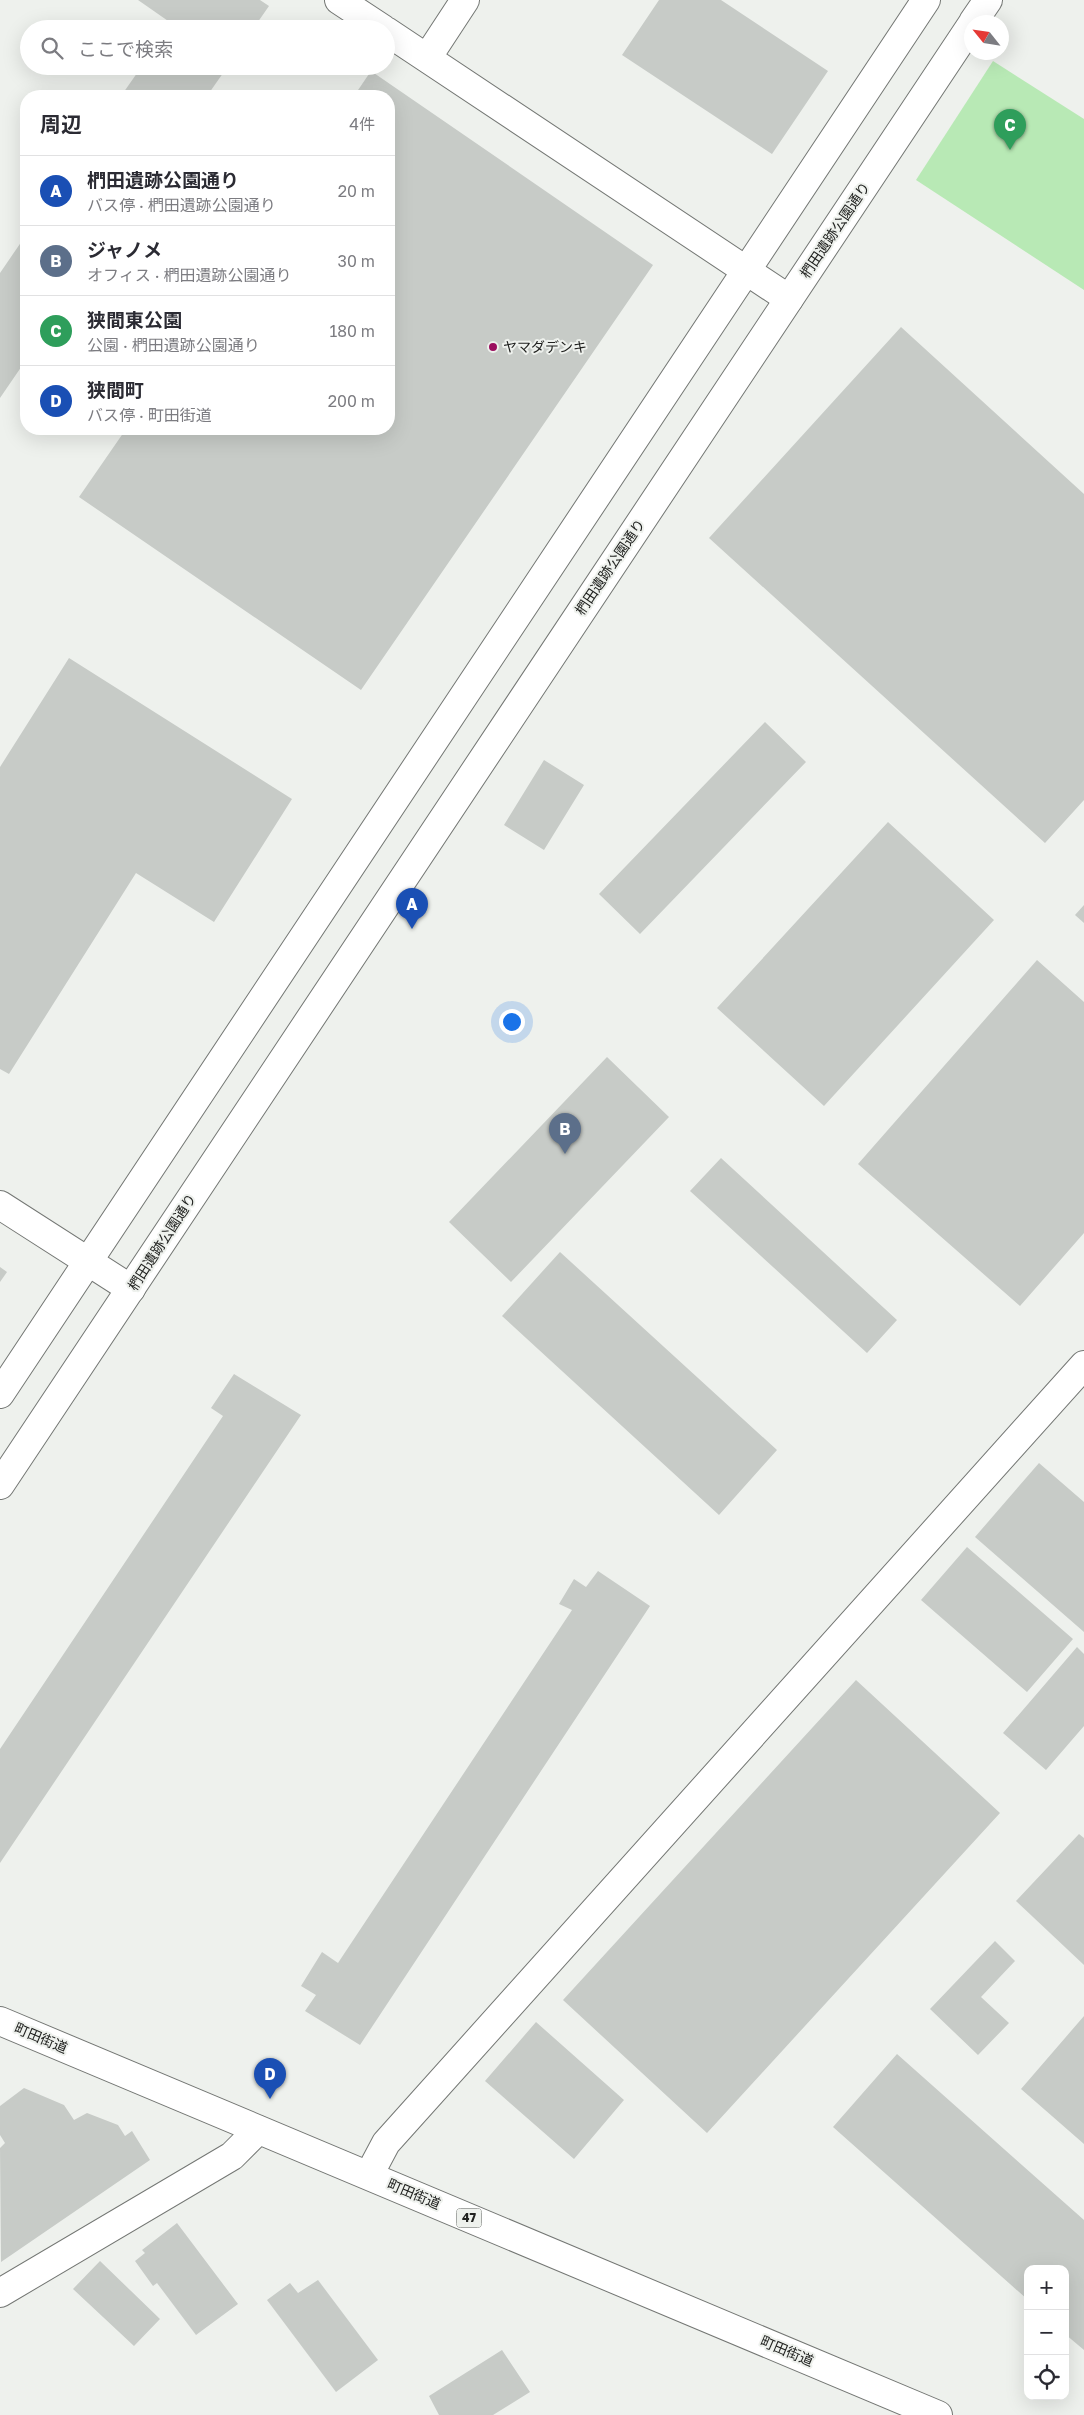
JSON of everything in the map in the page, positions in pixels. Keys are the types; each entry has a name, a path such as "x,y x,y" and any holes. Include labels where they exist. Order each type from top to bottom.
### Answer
{"street":[{"path":"339,0 369,20"},
{"path":"427,58 465,0"},
{"path":"0,1394 926,0"},
{"name":"椚田遺跡公園通り","path":"978,15 988,0"},
{"name":"椚田遺跡公園通り","path":"0,1485 964,35"},
{"path":"395,37 789,299"},
{"path":"0,1205 131,1288"},
{"path":"369,2175 386,2143 1084,1365"},
{"name":"町田街道","path":"0,2021 938,2415"},
{"path":"0,2293 232,2156 258,2130"}],"green space":[{"path":"993,61 1084,119 1084,290 916,180"}],"building":[{"path":"138,0 260,0 269,6 259,20 167,20"},
{"path":"659,0 721,0 828,71 772,154 622,55"},
{"path":"136,75 222,75 211,90 125,90"},
{"name":"ヤマダデンキ","path":"368,75 377,75 653,265 361,690 79,497 122,435 395,435 395,90 358,90"},
{"path":"20,244 20,369 0,398 0,273"},
{"path":"901,327 1084,494 1084,800 1045,843 709,538"},
{"path":"69,658 292,799 214,922 136,873 9,1074 0,1069 0,767"},
{"path":"765,722 806,762 640,934 599,894"},
{"path":"544,760 584,785 544,850 504,825"},
{"path":"888,822 994,920 824,1106 717,1008"},
{"path":"1084,905 1084,923 1075,915"},
{"path":"1037,960 1084,1002 1084,1233 1020,1306 858,1164"},
{"path":"607,1057 669,1117 511,1282 449,1222"},
{"path":"721,1158 897,1320 867,1353 690,1191"},
{"path":"560,1252 777,1450 719,1515 502,1316"},
{"path":"0,1267 7,1272 0,1282"},
{"path":"234,1374 301,1415 0,1863 0,1749 223,1416 211,1408"},
{"path":"1039,1463 1084,1502 1084,1632 975,1537"},
{"path":"967,1547 1073,1639 1027,1692 921,1600"},
{"path":"598,1571 650,1606 360,2045 305,2011 316,1995 301,1986 322,1952 338,1963 572,1610 559,1604 574,1579 586,1587"},
{"path":"1077,1647 1084,1654 1084,1726 1046,1770 1003,1733"},
{"path":"856,1680 1000,1813 707,2133 563,2000"},
{"path":"1079,1834 1084,1838 1084,1965 1016,1901"},
{"path":"995,1941 1015,1961 981,1997 1009,2023 978,2055 930,2009"},
{"path":"1084,2016 1084,2144 1021,2089"},
{"path":"536,2022 624,2100 574,2159 485,2081"},
{"path":"897,2054 1084,2220 1084,2350 1069,2337 1069,2265 1024,2265 1024,2296 833,2127"},
{"path":"24,2088 64,2105 74,2120 87,2113 118,2125 125,2136 132,2131 150,2160 1,2262 0,2148 5,2143 0,2135 0,2106"},
{"path":"177,2223 238,2304 196,2335 157,2283 153,2286 135,2261 145,2253 142,2250"},
{"path":"100,2261 160,2319 134,2346 73,2289"},
{"path":"318,2280 378,2360 336,2392 267,2300 290,2283 298,2293"},
{"path":"502,2350 530,2392 493,2415 439,2415 429,2396"}],"place":[{"name":"狭間東公園","path":"1010,150"},
{"name":"ヤマダデンキ","path":"493,347"},
{"name":"椚田遺跡公園通り","path":"412,929"},
{"name":"ジャノメ","path":"565,1154"},
{"name":"狭間町","path":"270,2099"}]}
